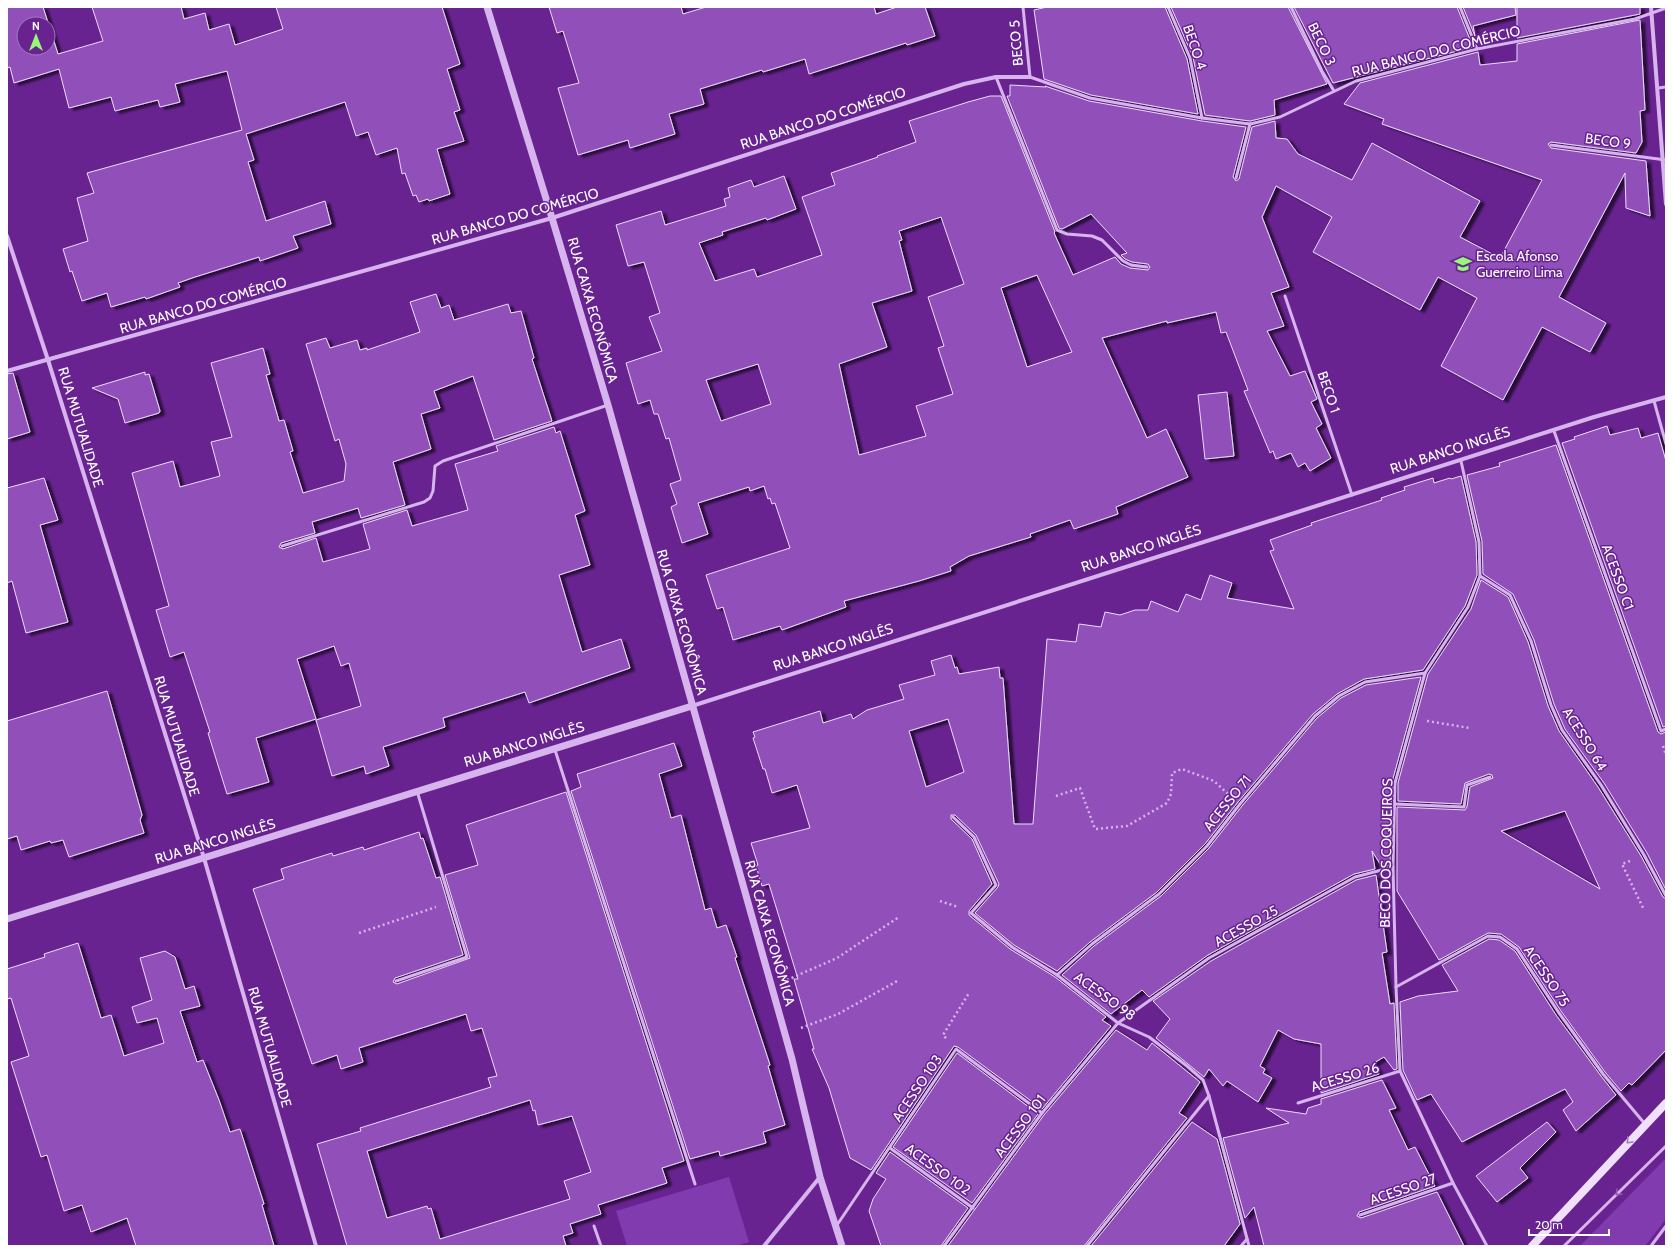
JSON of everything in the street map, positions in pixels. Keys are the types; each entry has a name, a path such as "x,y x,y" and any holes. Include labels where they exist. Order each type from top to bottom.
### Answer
{"main road":[{"path":"1532,1246 1666,1103"}],"street":[{"name":"RUA CAIXA ECONÔMICA","path":"487,7 608,406 785,1034 820,1177 835,1228 842,1246"},
{"path":"1651,7 1664,160 1666,204"},
{"name":"RUA BANCO DO COMÉRCIO","path":"7,371 552,218 964,84 996,77 1030,77"},
{"name":"RUA MUTUALIDADE","path":"7,236 48,360 204,858 316,1246"},
{"name":"RUA BANCO INGLÊS","path":"7,919 692,706 1461,461 1594,417 1666,397"},
{"path":"764,1246 820,1177"}],"lane":[{"name":"BECO 5","path":"1023,7 1030,77"},
{"name":"BECO 4","path":"1168,7 1190,58 1202,118"},
{"name":"BECO 3","path":"1291,7 1322,71 1334,91"},
{"path":"1460,7 1477,49"},
{"name":"RUA BANCO DO COMÉRCIO","path":"1030,77 1090,98 1202,118 1250,124 1280,117 1356,81 1477,49 1635,19 1666,8"},
{"path":"996,77 1057,230 1067,234 1092,236 1102,240 1123,261 1131,266 1147,267"},
{"path":"1658,88 1666,87"},
{"path":"1236,178 1250,124"},
{"name":"BECO 9","path":"1551,145 1664,160"},
{"name":"BECO 1","path":"1285,296 1352,495"},
{"path":"1654,401 1666,444"},
{"path":"282,546 424,502 430,498 435,466 443,461 608,406"},
{"name":"ACESSO C1","path":"1554,431 1661,731 1666,729"},
{"name":"BECO DOS COQUEIROS","path":"1461,461 1479,542 1480,576 1468,607 1425,673 1395,783 1393,868 1396,988 1400,1071 1453,1183 1487,1246"},
{"name":"ACESSO 64","path":"1480,576 1510,595 1531,640 1551,705 1562,730 1601,785 1644,855 1666,896"},
{"name":"ACESSO 71","path":"1057,975 1092,944 1159,894 1207,846 1240,804 1315,716 1339,696 1365,682 1425,673"},
{"path":"554,749 695,1184"},
{"path":"1395,804 1464,807 1467,784 1490,777"},
{"path":"396,981 467,957 417,791"},
{"name":"ACESSO 98","path":"953,817 974,837 996,885 971,913 1012,947 1057,975 1118,1023 1149,1037 1187,1066 1202,1080 1209,1096 1249,1246"},
{"name":"ACESSO 25","path":"1118,1023 1209,958 1355,877 1393,868"},
{"name":"ACESSO 75","path":"1396,988 1488,936 1500,937 1517,949 1559,1013 1603,1074 1645,1124"},
{"name":"ACESSO 101","path":"944,1246 1042,1113 1118,1023"},
{"name":"ACESSO 103","path":"835,1228 956,1049 1042,1113"},
{"name":"ACESSO 26","path":"1298,1103 1400,1071"},
{"path":"1087,1246 1209,1096"},
{"path":"1564,1246 1666,1146"},
{"name":"ACESSO 102","path":"890,1148 972,1208"},
{"name":"ACESSO 27","path":"1360,1215 1453,1183"},
{"path":"594,1226 601,1246"},
{"path":"1651,1246 1666,1226"},
{"path":"1241,1246 1247,1238"}],"path":[{"path":"1412,719 1470,728"},
{"path":"1056,796 1080,788 1095,829 1126,826 1167,803 1171,794 1172,773 1182,769 1214,781 1240,804"},
{"path":"1644,855 1622,864 1644,910"},
{"path":"358,933 451,901"},
{"path":"772,987 837,958 899,917"},
{"path":"785,1034 838,1014 899,980"},
{"path":"956,1049 943,1035 969,993"}],"shaded area":[{"path":"1666,1158 1666,1219 1645,1246 1580,1246"},
{"path":"729,1177 749,1242 735,1246 627,1246 616,1211"}],"building":[{"path":"7,7 43,7 46,16 16,16 16,56 56,56 56,48 58,54 103,41 92,7 181,7 184,19 205,13 209,30 229,24 235,45 283,29 276,7 442,7 460,64 447,69 460,110 454,112 464,141 437,149 450,194 429,201 428,199 419,202 416,195 413,196 405,173 402,174 397,148 376,155 368,132 356,136 345,102 246,134 254,160 248,162 266,221 325,201 331,224 293,236 298,248 260,261 259,257 195,277 178,283 180,287 146,299 145,297 111,307 107,293 82,301 72,271 70,272 63,249 88,241 77,198 94,193 87,173 242,130 227,71 175,84 180,102 160,107 158,100 115,111 111,97 69,108 59,69 14,83 10,67 7,68"},
{"path":"549,7 681,7 683,14 706,7 874,7 876,14 897,7 925,7 935,36 907,45 906,43 809,74 805,59 763,72 762,70 700,89 704,104 669,114 675,134 630,148 628,140 578,155 558,88 579,83 563,31 557,33"},
{"path":"1047,7 1165,7 1187,59 1198,114 1091,95 1044,79 1034,10"},
{"path":"1171,7 1288,7 1327,84 1274,100 1275,115 1250,121 1205,115 1193,57"},
{"path":"1294,7 1457,7 1473,47 1333,83"},
{"path":"1463,7 1515,7 1516,15 1473,26 1475,36"},
{"path":"1517,7 1640,7 1640,14 1517,38"},
{"path":"1640,20 1645,110 1640,111 1642,142 1636,153 1551,142 1548,144 1551,148 1646,161 1650,216 1626,208 1625,173 1559,297 1606,323 1590,352 1542,327 1503,400 1441,366 1477,298 1438,277 1420,310 1313,252 1332,217 1276,186 1262,217 1289,287 1271,293 1284,326 1267,331 1290,376 1305,371 1317,399 1311,402 1322,424 1316,428 1331,458 1310,471 1305,463 1298,467 1291,453 1276,459 1273,451 1270,453 1244,391 1248,390 1226,332 1221,333 1216,312 1167,323 1167,321 1102,338 1147,438 1166,429 1188,477 1116,507 1118,514 1074,529 1070,520 1030,534 1031,537 969,556 950,567 951,571 844,601 846,607 782,630 780,626 733,640 723,607 717,609 706,575 790,548 775,503 772,504 770,498 768,499 764,486 750,491 749,487 698,503 708,534 682,543 671,507 677,504 670,484 681,480 669,438 666,439 658,414 654,414 650,400 638,404 626,363 662,351 649,317 660,313 644,262 628,266 616,225 661,211 665,225 726,206 724,199 730,197 728,188 751,180 754,187 784,176 796,209 767,220 766,218 722,232 723,235 699,243 715,281 754,269 757,277 822,255 802,197 835,185 831,173 916,142 909,121 990,96 1001,96 1055,232 1054,233 1073,275 1115,257 1121,264 1130,268 1148,270 1150,267 1148,264 1132,262 1125,259 1121,255 1127,253 1091,214 1062,229 1059,228 1007,96 1010,96 1010,85 1046,87 1045,86 1089,101 1202,121 1246,127 1233,177 1236,181 1239,179 1252,127 1275,121 1276,138 1287,139 1298,154 1352,180 1372,143 1480,201 1460,237 1500,258 1542,180 1382,124 1384,119 1344,104 1360,83 1478,52 1480,65 1517,61 1517,44","holes":["941,217 964,284 928,297 944,346 938,348 953,394 916,406 926,436 859,455 839,364 887,347 872,303 912,291 899,241 902,240 899,231","1037,275 1072,352 1027,367 1001,288","758,364 771,404 721,421 706,380"]},
{"path":"436,294 441,308 449,305 454,320 508,304 511,313 521,311 534,358 532,359 552,421 494,440 473,376 434,391 440,408 421,414 431,449 393,462 405,505 361,518 358,508 312,522 315,533 281,543 279,547 283,549 316,538 323,562 370,549 363,524 407,510 412,526 468,510 455,464 498,451 496,446 554,427 556,433 560,431 585,511 575,515 590,565 559,575 582,652 621,639 630,668 529,703 525,692 443,718 445,727 383,747 389,766 366,774 364,766 332,776 316,720 361,706 349,663 341,666 334,646 297,659 316,719 256,738 269,782 227,794 208,733 210,732 184,652 170,657 156,610 169,606 132,473 173,461 180,487 220,476 211,442 232,437 211,363 263,348 270,374 266,375 279,421 284,420 293,451 290,452 303,493 344,481 346,464 339,439 335,441 306,344 326,338 330,348 357,340 360,350 367,348 367,350 420,332 410,302"},
{"path":"145,372 145,375 149,374 160,411 159,413 125,423 118,399 92,388"},
{"path":"13,373 30,432 7,439 7,374"},
{"path":"1227,392 1234,456 1205,459 1198,395"},
{"path":"1607,426 1610,435 1638,428 1641,438 1658,433 1666,461 1666,726 1663,727 1562,443 1575,439 1574,437"},
{"path":"1556,445 1658,732 1661,734 1666,732 1666,890 1647,853 1604,783 1565,729 1554,704 1534,640 1513,594 1483,574 1482,541 1467,475 1500,466 1499,463"},
{"path":"1461,476 1476,542 1477,575 1465,606 1423,670 1364,679 1337,694 1313,714 1238,802 1205,844 1157,892 1090,942 1057,971 1014,945 975,913 999,884 976,835 955,815 951,815 951,819 972,839 992,884 969,911 969,915 1010,949 1055,977 1106,1017 1102,1020 1111,1026 1042,1109 958,1047 954,1046 871,1170 850,1158 829,1088 812,1049 814,1049 794,979 798,979 769,884 762,886 756,866 758,865 751,843 810,828 797,785 772,793 765,769 763,769 753,738 755,737 753,732 820,711 823,723 851,714 853,719 867,710 904,699 899,685 935,675 931,661 951,655 955,668 957,667 959,674 999,667 1000,678 1003,678 1014,824 1033,824 1047,639 1076,642 1079,624 1101,627 1105,612 1120,615 1135,610 1148,610 1151,601 1178,612 1186,594 1201,600 1210,575 1232,583 1227,598 1294,609 1270,551 1274,550 1270,540 1312,525 1311,523 1382,500 1381,498 1405,490 1404,487 1433,478 1434,483 1450,478","holes":["948,719 964,772 926,787 909,731"]},
{"path":"44,478 58,520 40,525 68,622 26,633 12,581 7,583 7,488"},
{"path":"1481,580 1508,597 1528,642 1548,706 1559,731 1598,787 1641,856 1663,897 1666,899 1666,1050 1632,1085 1629,1083 1621,1091 1605,1072 1561,1011 1519,947 1501,934 1488,933 1439,960 1397,891 1397,807 1465,810 1467,807 1470,787 1493,778 1492,775 1489,774 1465,783 1461,804 1398,801 1398,783 1428,674 1471,609","holes":["1565,811 1600,889 1501,831"]},
{"path":"1421,677 1392,782 1390,865 1382,867 1372,851 1375,869 1354,874 1208,955 1149,997 1142,990 1111,1014 1062,975 1094,946 1161,896 1209,848 1242,806 1317,718 1341,698 1366,685"},
{"path":"107,691 142,815 140,820 144,833 69,857 63,840 51,843 50,841 21,850 17,836 7,839 7,721"},
{"path":"674,743 682,766 659,774 671,818 681,815 705,910 711,908 717,928 726,925 737,957 735,958 770,1065 768,1066 785,1125 763,1132 766,1143 720,1156 719,1151 690,1159 571,791 581,787 577,774"},
{"path":"566,792 684,1161 662,1168 667,1183 598,1205 601,1214 570,1224 573,1233 563,1236 566,1246 347,1246 317,1144 361,1131 360,1128 491,1087 488,1078 497,1076 482,1028 471,1031 466,1014 359,1048 363,1062 341,1069 337,1055 312,1064 253,889 284,879 281,869 332,853 333,856 363,847 364,850 419,832 421,839 423,838 436,878 440,877 463,955 395,978 393,982 397,984 470,958 445,875 478,865 466,825","holes":["530,1100 533,1111 535,1110 538,1125 572,1116 591,1172 564,1181 570,1199 440,1239 431,1208 428,1209 427,1206 387,1218 367,1151"]},
{"path":"1376,875 1387,952 1382,953 1390,1004 1394,1003 1397,1069 1394,1070 1384,1057 1374,1063 1379,1074 1321,1093 1321,1044 1294,1039 1278,1030 1260,1066 1265,1069 1263,1073 1272,1078 1258,1102 1227,1081 1223,1086 1209,1069 1204,1077 1156,1038 1170,1019 1153,1001 1211,961 1356,880"},
{"path":"1489,939 1499,940 1515,951 1556,1015 1616,1095 1576,1131 1563,1110 1573,1102 1565,1089 1462,1142 1431,1094 1417,1100 1403,1070 1400,1002 1418,996 1458,991 1442,965"},
{"path":"78,943 101,1018 111,1015 124,1056 164,1043 157,1018 137,1023 132,1007 152,1000 140,958 165,951 175,957 185,989 194,986 200,1006 180,1011 197,1062 203,1060 230,1132 240,1129 264,1204 262,1205 274,1246 136,1246 127,1218 91,1232 82,1205 64,1211 47,1155 41,1157 11,1062 29,1056 11,998 7,999 7,969 45,957 44,954"},
{"path":"1116,1030 1147,1050 1152,1043 1200,1082 1179,1113 1187,1118 1084,1246 948,1246 1044,1115"},
{"path":"957,1053 1038,1114 972,1203 893,1147"},
{"path":"1382,1080 1396,1108 1389,1110 1408,1150 1415,1147 1435,1186 1359,1212 1357,1216 1361,1218 1437,1192 1464,1246 1264,1246 1254,1207 1245,1218 1223,1138 1289,1123 1266,1108 1306,1114 1308,1108 1321,1104 1321,1099"},
{"path":"1192,1122 1217,1139 1240,1224 1224,1246 1091,1246"},
{"path":"1547,1122 1556,1132 1520,1168 1528,1178 1497,1202 1476,1176"},
{"path":"890,1152 968,1208 941,1246 881,1246 869,1211 873,1199 886,1179 876,1173"}],"place":[{"name":"Escola Afonso Guerreiro Lima","path":"1463,264"}]}
